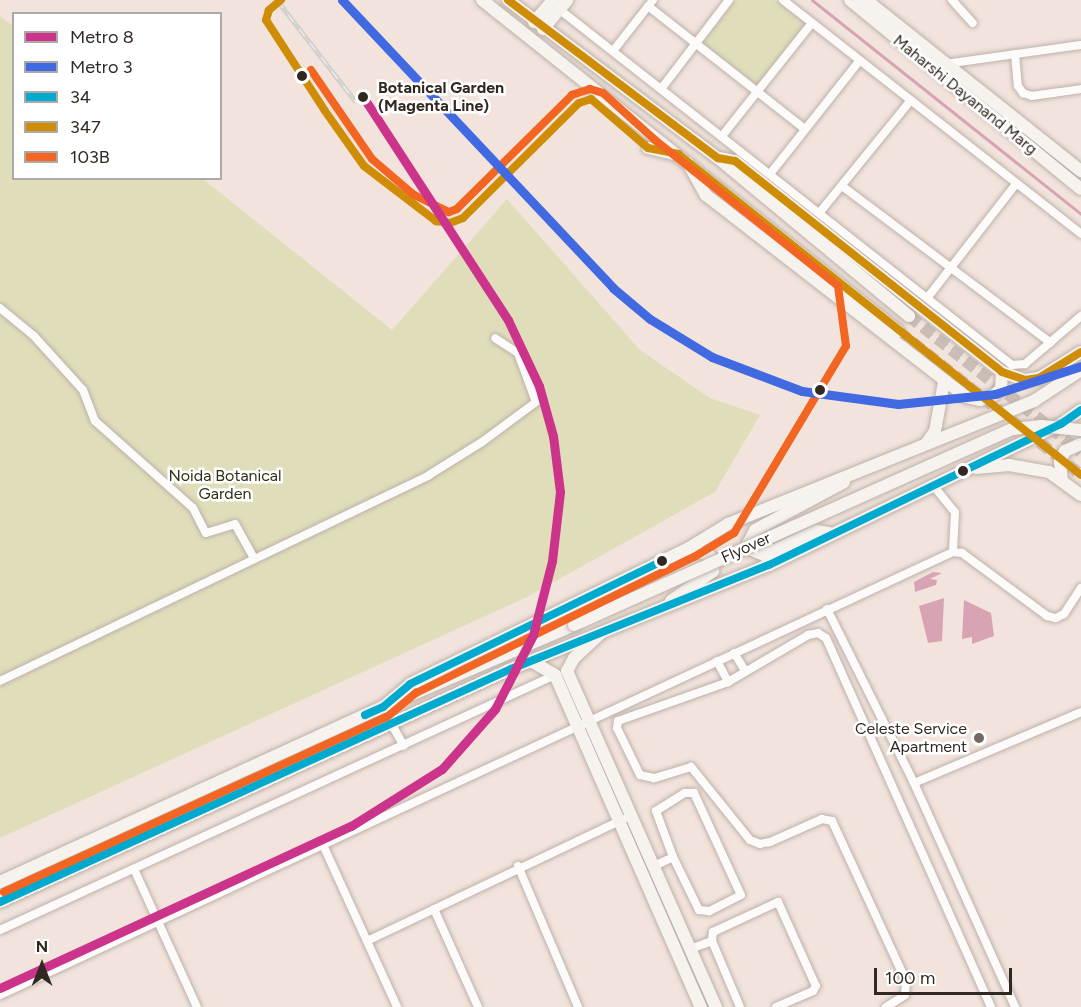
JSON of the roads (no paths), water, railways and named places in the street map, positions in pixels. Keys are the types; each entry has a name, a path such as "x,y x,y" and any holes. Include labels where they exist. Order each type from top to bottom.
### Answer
{"main road":[{"path":"482,0 898,331"},
{"path":"508,0 718,158 909,316"},
{"name":"Maharshi Dayanand Marg","path":"850,0 1081,189"},
{"name":"Maharshi Dayanand Marg","path":"866,0 949,63 1081,171"},
{"path":"539,25 557,3"},
{"path":"648,148 682,158 706,195 966,397 980,400 1001,389 1002,372"},
{"path":"718,158 735,161 1002,372 1025,380 1039,378 1081,352"},
{"path":"0,882 383,707 410,684 689,548 728,524 1034,401 1081,370"},
{"path":"925,445 935,431 944,382"},
{"path":"0,902 606,628 663,608 769,565 829,533 1061,424 1081,410"},
{"name":"Flyover","path":"383,707 1013,429 1041,426 1081,430"},
{"path":"1062,481 1060,462 1065,451 1081,444"},
{"path":"960,471 1022,466 1049,472 1081,495"},
{"path":"829,533 816,531 764,555 756,553 749,542 754,530 809,504 863,470"},
{"path":"663,608 713,572 710,556 689,548"},
{"path":"606,628 567,669 584,723 626,818 701,1007"},
{"path":"531,661 555,675 584,723"},
{"path":"626,818 654,866 716,1007"}],"street":[{"path":"662,89 729,0"},
{"path":"783,0 1081,234"},
{"path":"952,0 972,23"},
{"path":"557,3 613,51 1012,365 1025,364 1081,316"},
{"path":"613,51 650,3 696,44 805,129"},
{"path":"722,136 812,23"},
{"path":"930,66 1081,45"},
{"path":"1015,54 1018,86 1023,93 1032,96 1081,89"},
{"path":"770,174 861,60"},
{"path":"820,212 911,100"},
{"path":"928,297 1016,184"},
{"path":"842,186 1051,343"},
{"path":"0,308 34,336 83,390 95,421 193,508 206,533 235,524 254,558"},
{"path":"0,671 4,679 429,475 536,402 518,353 495,338"},
{"path":"932,484 955,512 953,552"},
{"path":"0,995 953,552 962,553 1047,616 1064,614 1081,588"},
{"path":"827,609 914,783 1015,1007"},
{"path":"886,1007 905,995 906,981 832,821 822,819 760,844 750,840 696,770 683,768 645,779 634,766 617,728 618,721 728,682 808,635 818,633 826,638 991,1007"},
{"path":"734,653 746,672"},
{"path":"717,661 728,682"},
{"path":"0,930 555,675"},
{"path":"914,783 1081,712"},
{"path":"392,723 404,746"},
{"path":"685,793 694,793 741,895 709,911 699,910 673,857 656,811 685,793"},
{"path":"367,941 518,866 626,818"},
{"path":"323,845 397,1007"},
{"path":"654,866 673,857"},
{"path":"518,866 578,1007"},
{"path":"134,869 197,1007"},
{"path":"690,949 712,940 717,928 780,904 816,986 813,991 776,1007"},
{"path":"434,909 478,1007"},
{"path":"712,940 740,1007"}],"waterway":[{"path":"812,0 1081,214"}],"tunnel":[{"path":"909,316 1081,452"},
{"path":"898,331 1081,475"}],"railway":[{"path":"277,0 356,102"}],"metro line":[{"name":"3","path":"342,0 613,288 650,319 712,357 802,391 898,404 995,394 1081,366"},
{"name":"8","path":"0,988 351,826 442,769 495,709 533,635 552,561 560,492 553,436 539,386 508,320 363,97"}],"place":[{"name":"Botanical Garden (Magenta Line)","path":"363,97"},
{"name":"Celeste Service Apartment","path":"979,738"}],"park label":[{"name":"Noida Botanical Garden","path":"225,485"}]}
